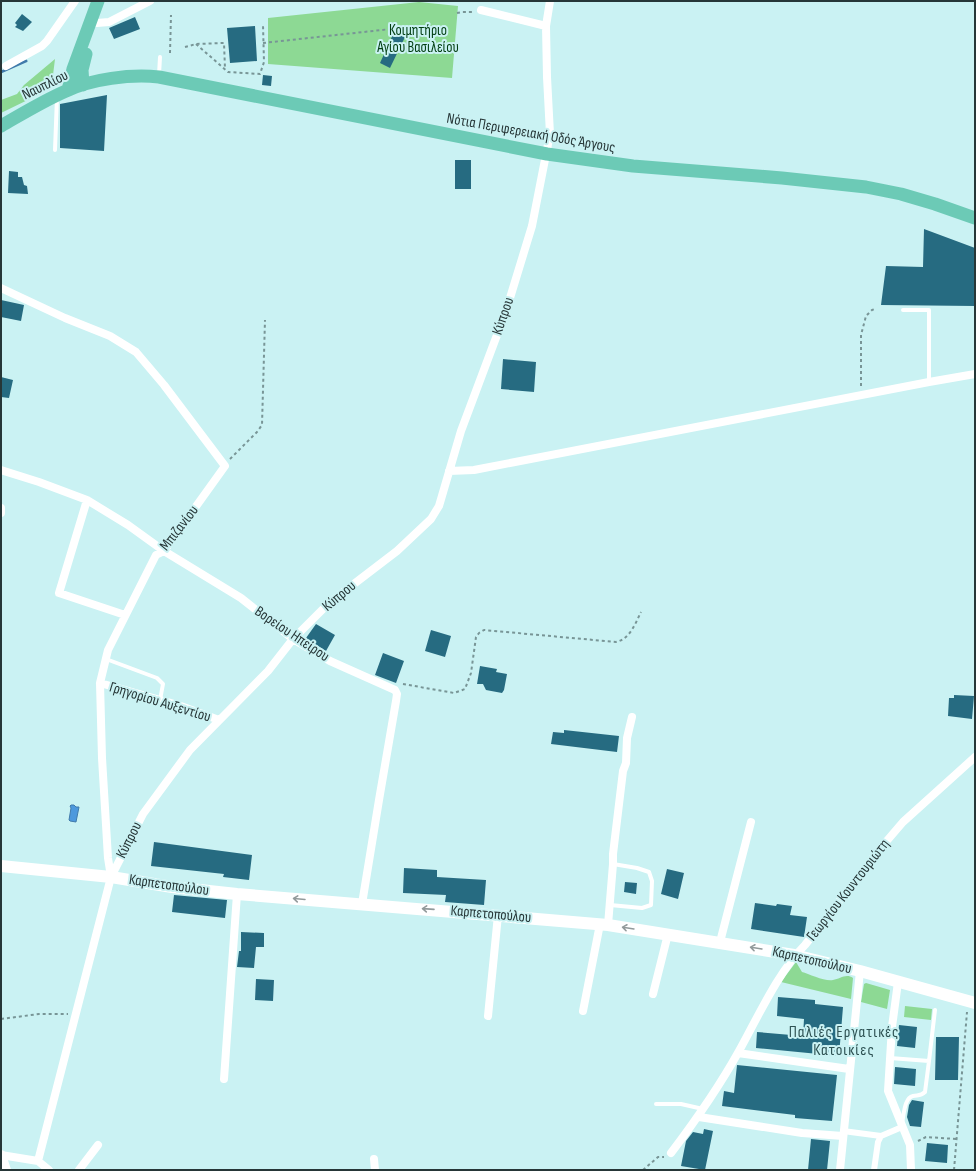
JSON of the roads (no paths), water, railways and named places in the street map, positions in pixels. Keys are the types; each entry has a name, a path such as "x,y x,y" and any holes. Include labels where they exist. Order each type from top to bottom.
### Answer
{"main road":[{"path":"62,92 98,1"},
{"path":"83,85 83,62 105,1"},
{"name":"Νότια Περιφερειακή Οδός Άργους","path":"83,85 133,76 159,77 547,154 633,166 831,182 901,194 975,218"},
{"name":"Ναυπλίου","path":"1,126 62,92 83,85"},
{"name":"Καρπετοπούλου","path":"1,866 111,877 172,888 604,924 794,955 971,1001"}],"street":[{"path":"6,66 47,42 75,1"},
{"path":"97,23 109,22 150,1"},
{"name":"Κύπρου","path":"38,1160 111,877 142,814 190,750 268,671 293,639 330,603 397,551 431,519 439,506 461,431 506,311 532,226 550,134 546,26 550,1"},
{"path":"481,10 546,26"},
{"name":"Μπιζανίου","path":"1,288 65,318 110,336 136,352 164,385 225,466 164,551 156,555 108,650 100,683 102,758 108,858 111,877"},
{"path":"449,471 474,470 975,374"},
{"name":"Βορείου Ηπείρου","path":"1,470 87,500 128,525 164,551 241,598 293,639 330,660 395,690 397,694 362,904"},
{"path":"87,500 59,593 125,615"},
{"path":"1,508 1,513"},
{"name":"Γρηγορίου Αυξεντίου","path":"100,683 178,705 219,720"},
{"path":"583,1011 610,905 613,854 623,771 626,762 627,738 632,717"},
{"name":"Γεωργίου Κουντουριώτη","path":"671,1153 704,1109 794,955 805,944 903,822 975,757"},
{"path":"720,942 751,822"},
{"path":"224,1079 236,894"},
{"path":"488,1016 498,915"},
{"path":"653,994 668,934"},
{"path":"840,1170 860,971"},
{"path":"898,982 888,1091 910,1145 911,1170"},
{"path":"738,1053 849,1069"},
{"path":"699,1117 802,1133 881,1136 902,1127"},
{"path":"874,1170 878,1142 881,1136"},
{"path":"79,1170 98,1145"},
{"path":"6,1170 1,1155 38,1160 49,1170"},
{"path":"374,1159 375,1170"}],"lane":[{"path":"159,77 160,57"},
{"path":"54,150 62,92"},
{"path":"903,310 929,310 929,382"},
{"path":"106,659 157,678 163,684 160,700"},
{"path":"610,905 642,908 651,905 652,881 649,872 637,868 613,864"},
{"path":"902,1127 908,1098 912,1096 919,1096 926,1092 935,1010"},
{"path":"890,1058 929,1061"},
{"path":"656,1104 681,1104 704,1109"}],"water":[{"path":"71,805 79,807 76,822 69,820"}],"waterway":[{"path":"1,72 26,61"}],"district":[{"name":"Παλιές Εργατικές Κατοικίες","path":"844,1041"}],"park label":[{"name":"Κοιμητήριο Αγίου Βασιλείου","path":"418,38"}]}
